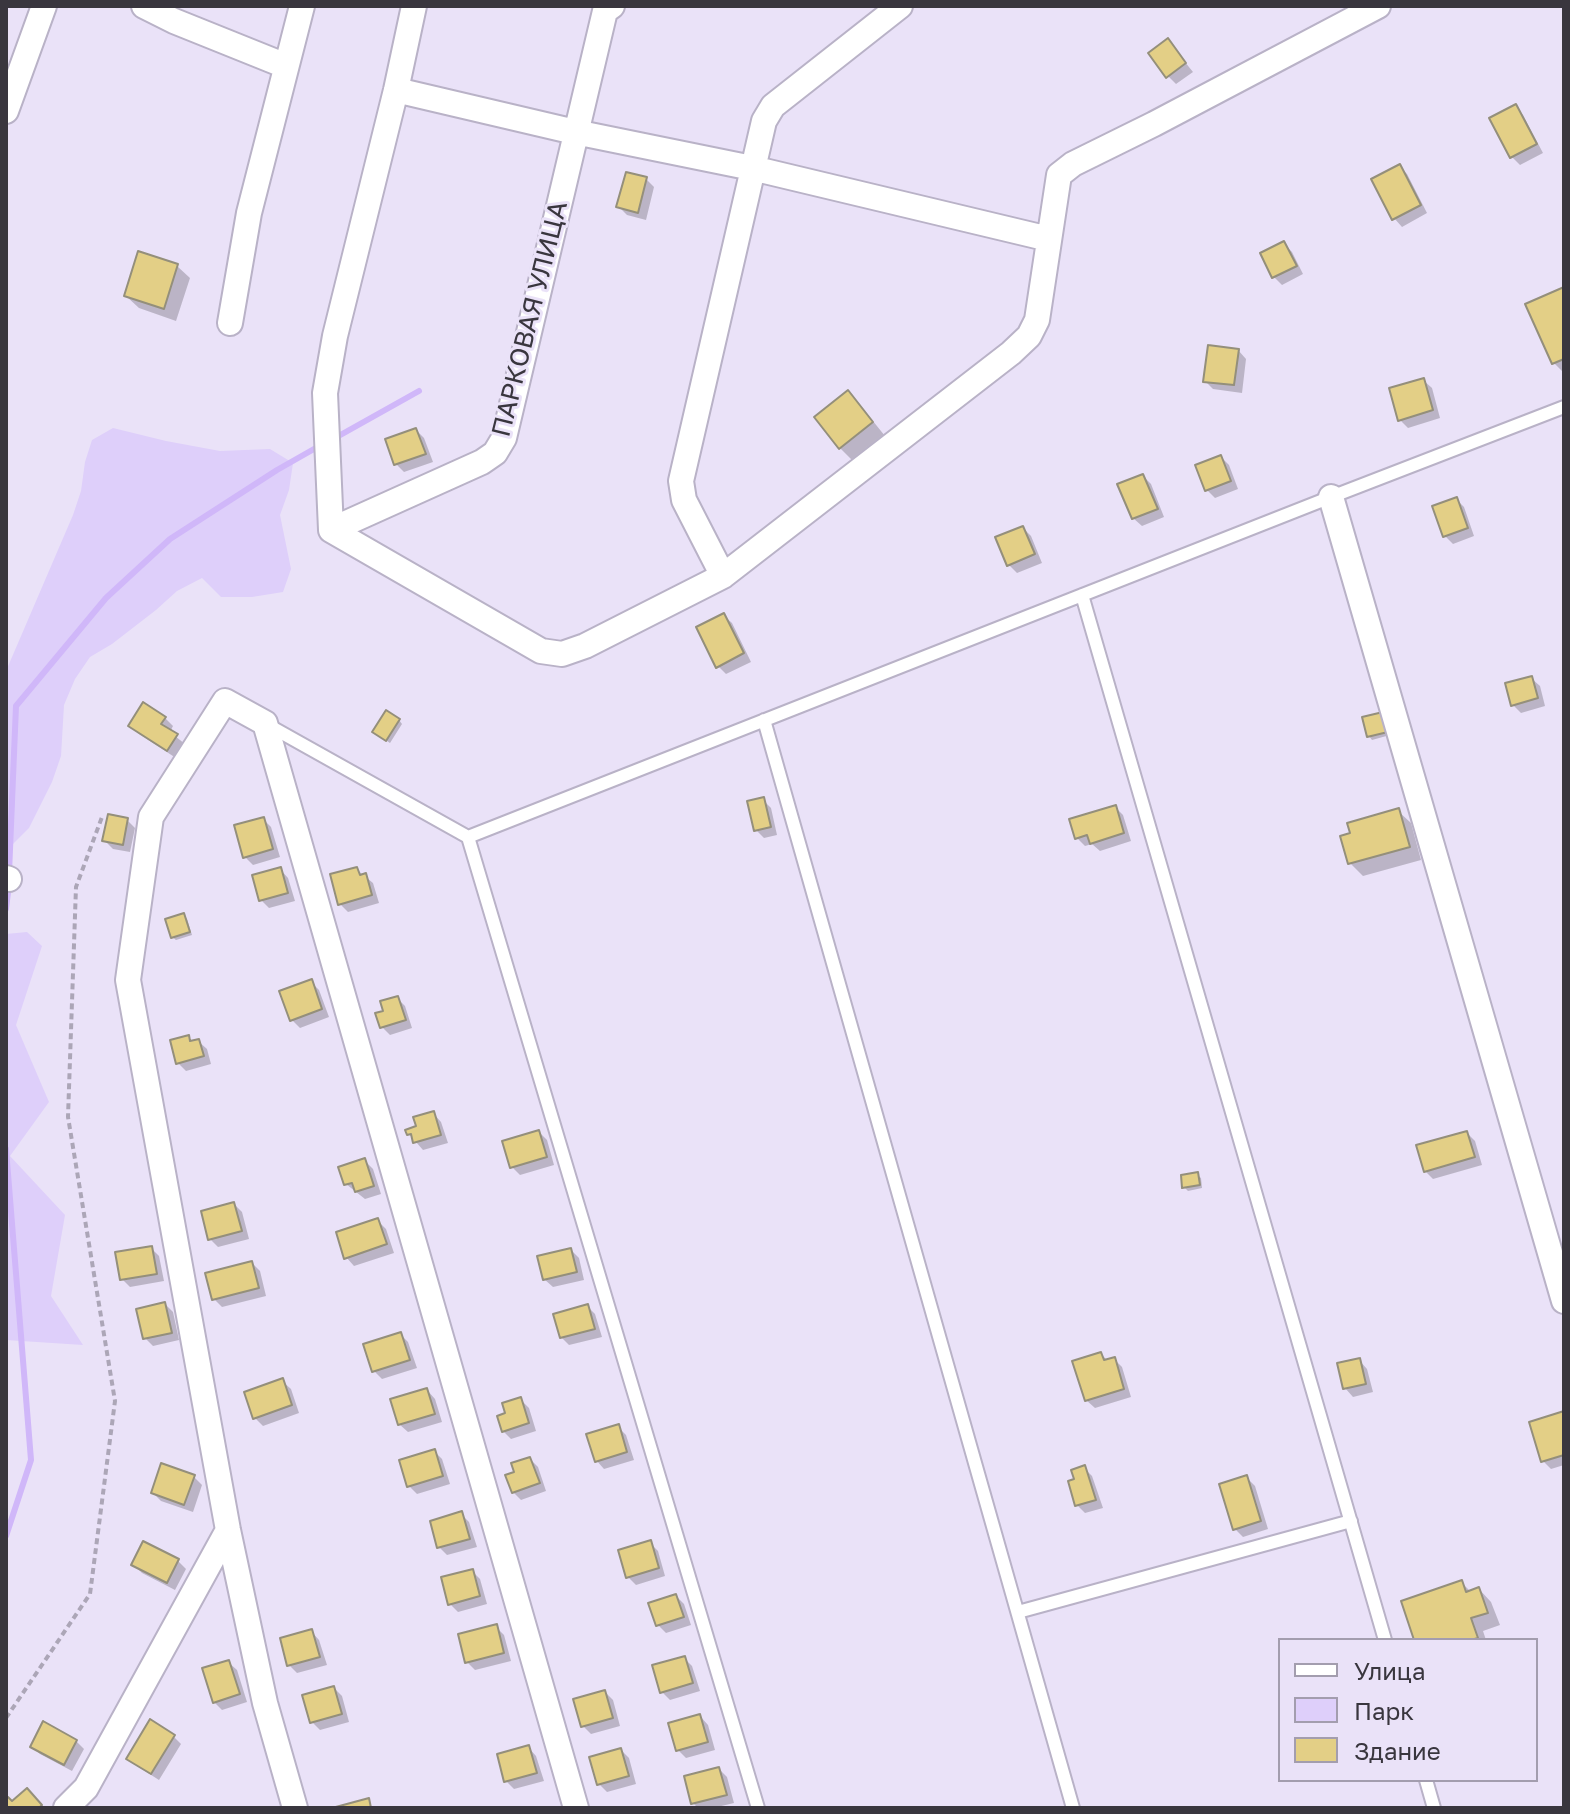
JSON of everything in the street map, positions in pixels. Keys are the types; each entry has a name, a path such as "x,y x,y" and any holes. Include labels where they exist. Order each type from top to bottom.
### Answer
{"street":[{"path":"6,111 44,6"},
{"path":"144,6 286,66"},
{"path":"230,323 249,213 302,6"},
{"path":"414,6 335,336 325,393 331,530 541,651 562,654 585,646 723,576 1029,336 1037,320 1059,175 1073,164 1378,6"},
{"name":"ПАРКОВАЯ УЛИЦА","path":"331,530 482,462 495,453 504,438 605,11 612,6"},
{"path":"723,576 684,500 681,481 764,121 773,106 900,6"},
{"path":"396,90 575,132 752,168 1049,239"},
{"path":"1331,497 1564,1301"},
{"path":"295,1808 265,1703 228,1530 128,980 151,817 225,701 265,723 576,1808"},
{"path":"66,1808 86,1788 228,1530"}],"lane":[{"path":"468,837 1564,407"},
{"path":"1082,595 1384,1638"},
{"path":"764,720 1073,1808"},
{"path":"265,723 468,837 758,1808"},
{"path":"1018,1612 1351,1521"},
{"path":"1427,1782 1434,1808"}],"path":[{"path":"6,1718 90,1594 115,1401 68,1117 76,887 102,817"}],"green space":[{"path":"113,428 220,451 270,449 293,463 289,490 280,515 291,569 283,592 252,597 221,597 202,578 177,591 112,644 90,657 75,679 64,705 61,756 52,782 29,828 11,846 6,846 6,671 73,515 92,440"},
{"path":"27,932 42,946 16,1025 49,1102 10,1156 65,1215 51,1296 83,1345 6,1340 6,934"}],"building":[{"path":"1168,38 1186,63 1166,78 1148,53"},
{"path":"1516,104 1537,144 1510,158 1489,118"},
{"path":"1400,164 1421,205 1392,220 1371,179"},
{"path":"626,172 647,177 638,213 616,207"},
{"path":"1284,241 1297,266 1272,278 1260,253"},
{"path":"138,251 178,264 164,309 124,296"},
{"path":"1564,287 1564,359 1552,364 1525,304"},
{"path":"1208,345 1239,349 1234,385 1203,382"},
{"path":"1424,378 1433,410 1398,421 1389,388"},
{"path":"848,390 873,422 839,449 814,417"},
{"path":"416,428 426,454 394,465 385,439"},
{"path":"1221,455 1231,481 1205,491 1195,465"},
{"path":"1143,474 1158,509 1132,519 1117,484"},
{"path":"1457,497 1468,528 1443,537 1432,506"},
{"path":"1023,526 1035,554 1007,566 995,537"},
{"path":"724,613 744,653 716,668 696,627"},
{"path":"1532,676 1538,698 1511,706 1505,683"},
{"path":"143,702 166,717 161,724 178,734 167,751 128,726"},
{"path":"386,710 400,719 386,741 372,732"},
{"path":"1383,712 1388,732 1367,737 1362,717"},
{"path":"764,797 771,827 754,831 747,801"},
{"path":"1116,805 1124,833 1090,844 1087,835 1075,839 1069,819"},
{"path":"1399,808 1410,847 1348,864 1340,836 1350,833 1347,823"},
{"path":"108,814 128,818 123,845 102,841"},
{"path":"264,817 273,849 243,858 234,825"},
{"path":"281,867 288,893 259,901 252,875"},
{"path":"357,867 360,875 366,873 372,895 338,905 330,874"},
{"path":"184,913 190,932 171,938 165,919"},
{"path":"312,979 322,1009 290,1021 279,991"},
{"path":"398,996 406,1020 380,1028 375,1013 383,1011 380,1001"},
{"path":"189,1035 190,1041 199,1039 204,1056 176,1064 170,1040"},
{"path":"434,1111 441,1135 413,1143 411,1134 407,1135 405,1130 416,1126 413,1117"},
{"path":"539,1130 547,1157 510,1168 502,1141"},
{"path":"1467,1131 1475,1157 1424,1172 1416,1145"},
{"path":"365,1158 374,1186 355,1192 352,1183 344,1185 338,1167"},
{"path":"1198,1172 1200,1185 1182,1188 1181,1175"},
{"path":"234,1202 242,1231 208,1240 201,1211"},
{"path":"378,1218 387,1244 344,1259 336,1232"},
{"path":"152,1246 157,1274 120,1280 115,1252"},
{"path":"571,1248 577,1272 543,1280 537,1256"},
{"path":"252,1261 259,1288 212,1300 205,1273"},
{"path":"165,1302 172,1333 143,1339 136,1309"},
{"path":"588,1304 595,1329 560,1338 553,1314"},
{"path":"401,1332 410,1360 372,1372 363,1344"},
{"path":"1101,1352 1104,1360 1115,1357 1124,1389 1085,1401 1072,1361"},
{"path":"1360,1358 1366,1384 1343,1389 1337,1363"},
{"path":"283,1378 292,1405 253,1419 244,1392"},
{"path":"427,1388 435,1414 398,1425 390,1399"},
{"path":"521,1397 529,1423 502,1432 497,1416 505,1413 502,1403"},
{"path":"1564,1411 1564,1455 1541,1462 1529,1422"},
{"path":"619,1424 627,1452 595,1462 586,1434"},
{"path":"435,1449 443,1476 407,1487 399,1460"},
{"path":"530,1457 540,1483 512,1493 505,1475 514,1472 511,1463"},
{"path":"161,1463 195,1475 184,1505 151,1493"},
{"path":"1085,1465 1096,1500 1075,1506 1068,1481 1074,1479 1071,1470"},
{"path":"1247,1475 1261,1521 1233,1530 1219,1484"},
{"path":"462,1511 470,1539 437,1548 430,1521"},
{"path":"651,1540 659,1568 626,1578 618,1550"},
{"path":"143,1541 179,1559 167,1583 131,1565"},
{"path":"473,1569 480,1596 448,1605 441,1577"},
{"path":"1462,1580 1466,1592 1479,1587 1488,1613 1471,1618 1478,1638 1413,1638 1401,1601"},
{"path":"676,1594 684,1617 656,1626 648,1603"},
{"path":"497,1624 504,1653 465,1663 458,1634"},
{"path":"312,1629 320,1657 287,1666 280,1638"},
{"path":"685,1656 693,1683 660,1693 652,1665"},
{"path":"229,1660 240,1694 213,1703 202,1668"},
{"path":"334,1686 342,1714 310,1723 302,1695"},
{"path":"605,1690 613,1718 581,1727 573,1699"},
{"path":"700,1714 708,1742 676,1751 668,1723"},
{"path":"150,1719 175,1735 151,1774 126,1759"},
{"path":"43,1721 77,1740 64,1765 30,1747"},
{"path":"529,1745 537,1773 504,1782 497,1754"},
{"path":"621,1748 629,1776 597,1785 589,1757"},
{"path":"719,1767 727,1795 691,1804 684,1776"},
{"path":"27,1788 42,1805 39,1808 6,1808 8,1797 12,1801"},
{"path":"369,1798 371,1808 332,1808"}],"waterway":[{"path":"335,438 419,391"},
{"path":"9,873 16,706 106,598 170,539 321,445"},
{"path":"6,909 9,884"},
{"path":"6,1149 31,1460 6,1536"}]}
